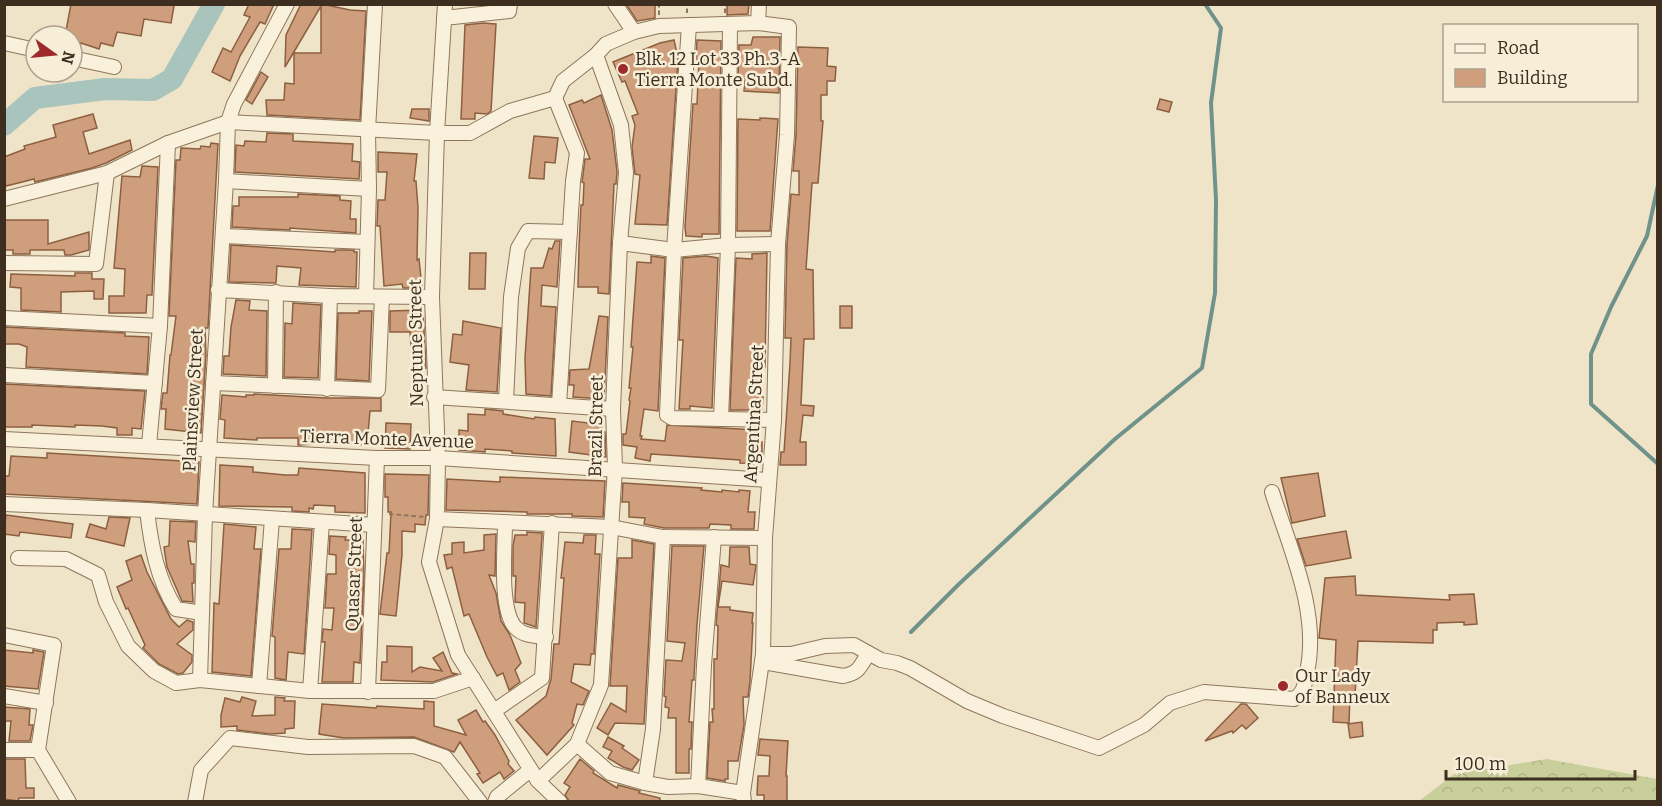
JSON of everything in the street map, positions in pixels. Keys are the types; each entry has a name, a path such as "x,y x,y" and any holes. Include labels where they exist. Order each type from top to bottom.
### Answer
{"street":[{"name":"Plainsview Street","path":"200,680 208,449 223,236 228,122 234,104 287,4"},
{"path":"366,296 368,130 375,4"},
{"path":"445,11 509,11 510,4"},
{"path":"615,4 634,32"},
{"path":"559,405 573,181 577,153 555,98 563,81 596,55 606,44 634,32 659,26 758,23 759,4"},
{"name":"Neptune Street","path":"445,11 437,133 432,297 438,458 437,519 429,562 458,655 534,775 560,801"},
{"name":"Argentina Street","path":"743,797 763,658 765,538 774,420 778,244 787,135 789,27 758,23"},
{"path":"720,419 728,245 730,24"},
{"path":"689,25 674,249 667,416 672,418 774,420"},
{"path":"4,43 24,47"},
{"name":"Brazil Street","path":"495,801 497,797 534,775 577,744 601,685 615,468 613,409 620,243 626,173 621,125 596,55"},
{"path":"84,61 114,67"},
{"path":"4,199 107,173 168,143 228,122 470,133 510,111 555,98"},
{"path":"149,445 160,327 168,143"},
{"path":"4,263 96,264 107,173"},
{"path":"226,181 369,189"},
{"path":"506,401 511,297 518,248 528,231 570,232"},
{"path":"223,236 367,242"},
{"path":"620,243 674,249 778,244"},
{"path":"218,290 330,296 432,297"},
{"path":"275,386 276,292"},
{"path":"327,389 330,296"},
{"path":"213,383 378,390 382,297"},
{"path":"4,318 160,327"},
{"path":"4,375 155,383"},
{"path":"434,397 613,409"},
{"name":"Tierra Monte Avenue","path":"4,439 377,458 438,458 768,480"},
{"name":"Quasar Street","path":"368,692 377,458"},
{"path":"763,658 825,646 854,645 868,654 910,668 967,700 1003,716 1099,748 1144,725 1170,703 1204,692 1294,699 1300,696 1305,686 1311,657 1309,616 1272,492"},
{"path":"4,504 147,510 322,522 374,519"},
{"path":"147,510 152,551 171,602 176,609 202,613"},
{"path":"259,686 272,519"},
{"path":"437,519 611,527 663,537 765,538"},
{"path":"310,691 322,522"},
{"path":"505,523 505,604 515,627 529,635 546,637"},
{"path":"494,711 542,678 552,523"},
{"path":"645,783 653,729 663,537"},
{"path":"698,786 714,537"},
{"path":"18,558 66,559 98,575 106,602 128,646 153,671 176,683 200,680 310,691 434,691 473,678"},
{"path":"4,635 54,645 38,750 69,801"},
{"path":"763,658 843,676 854,674 868,654"},
{"path":"4,696 46,703"},
{"path":"195,801 201,770 230,738 308,747 414,746 445,758 480,801"},
{"path":"577,744 610,772 645,783 668,787 698,786 743,797"},
{"path":"4,750 38,750"}],"path":[{"path":"374,519 437,519"}],"green space":[{"path":"1547,759 1657,779 1657,801 1419,801 1454,774"}],"building":[{"path":"71,4 167,4 174,6 171,23 144,19 141,36 117,32 113,46 101,43 99,49 84,44 84,24 67,24"},
{"path":"249,4 274,4 265,24 260,22 240,56 230,81 212,72 223,48 231,52 250,17 244,15"},
{"path":"301,4 322,4 366,11 360,120 267,115 266,100 284,100 285,83 294,84 294,53 321,53 321,6 285,67 286,35"},
{"path":"626,4 655,4 655,18 637,21"},
{"path":"727,4 749,4 748,14 727,15"},
{"path":"496,24 491,111 487,114 475,113 475,119 461,119 465,25"},
{"path":"753,37 780,37 779,93 744,91 745,81 738,81 739,45 751,45"},
{"path":"674,40 678,58 667,225 635,224 640,175 635,174 632,147 635,125 632,116 638,114 625,81 622,82 613,62 660,43"},
{"path":"697,40 721,41 719,234 702,234 702,237 686,236 685,227 693,104 697,104 699,60 696,60"},
{"path":"798,47 828,48 827,66 836,67 835,81 827,81 827,95 821,95 821,121 823,121 818,183 812,183 806,269 813,270 814,339 804,339 801,405 814,406 813,416 803,415 800,442 806,442 806,465 780,465 781,452 784,452 791,338 785,338 787,244 791,194 799,195 799,171 793,171"},
{"path":"261,72 268,77 252,104 246,100"},
{"path":"601,95 612,130 617,172 616,184 614,184 609,294 598,293 598,287 578,287 584,183 582,182 585,159 590,159 569,105 582,100 584,103"},
{"path":"1160,99 1172,102 1169,112 1157,109"},
{"path":"412,109 429,109 429,121 410,118"},
{"path":"93,114 97,128 83,132 89,154 130,140 132,150 92,168 35,182 34,179 6,186 4,157 25,149 24,146 56,137 53,125"},
{"path":"760,118 778,119 770,231 737,231 738,119 760,120"},
{"path":"267,133 293,134 293,141 353,144 352,161 360,162 359,179 235,172 236,145 244,146 245,141 266,142"},
{"path":"534,136 558,138 555,163 545,162 544,179 529,178"},
{"path":"211,143 218,144 208,328 205,328 206,355 201,433 165,429 166,409 161,409 163,393 167,393 176,316 169,316 176,160 180,160 181,148 200,149 201,146 210,147"},
{"path":"378,152 417,154 414,181 416,181 418,208 417,260 419,259 422,288 403,288 402,284 384,286 380,226 377,226 378,200 385,200 387,172 378,172"},
{"path":"142,166 158,167 152,295 147,295 146,313 109,313 109,296 124,296 125,269 114,268 122,176 140,177"},
{"path":"298,194 340,196 340,200 351,201 350,219 356,219 356,233 290,228 290,230 232,227 233,206 239,206 239,197 298,197"},
{"path":"4,220 48,220 48,244 89,232 89,250 71,255 65,255 64,250 30,250 30,254 13,254 13,250 4,250"},
{"path":"555,241 560,241 557,287 542,285 541,306 556,307 551,396 526,394 525,358 531,268 543,268 549,248 552,249"},
{"path":"231,245 335,252 335,250 354,250 357,252 356,287 299,285 301,268 277,266 276,283 229,282"},
{"path":"470,253 486,253 485,289 469,289"},
{"path":"767,253 765,367 760,367 758,397 763,397 762,410 730,410 736,258 752,259 752,254"},
{"path":"651,256 665,258 658,411 644,409 641,439 665,441 667,425 758,430 757,442 762,442 762,464 740,463 740,460 651,454 650,461 635,458 637,447 623,445 631,388 629,388 637,262 651,263"},
{"path":"706,256 718,258 712,408 690,406 690,409 679,409 683,340 679,340 683,258"},
{"path":"75,273 92,273 92,279 104,279 103,299 94,299 94,291 61,292 61,312 21,310 21,288 10,287 11,274 75,276"},
{"path":"236,300 250,301 249,310 267,311 266,376 223,374 224,356 229,356"},
{"path":"293,303 321,305 318,378 284,377 285,323 292,324"},
{"path":"840,306 852,306 852,328 840,328"},
{"path":"423,310 426,368 413,369 410,332 390,332 390,311"},
{"path":"359,311 372,311 369,381 336,379 338,313 359,313"},
{"path":"599,316 608,317 604,399 573,397 574,385 569,385 570,370 589,369"},
{"path":"463,321 501,328 497,392 466,390 469,365 450,362 453,334 462,335"},
{"path":"5,327 125,333 125,336 149,337 147,374 26,367 27,347 19,344 4,344"},
{"path":"4,384 145,391 141,429 132,428 132,435 117,435 117,428 102,426 4,427"},
{"path":"222,395 246,397 246,395 381,398 381,411 370,411 367,445 312,442 313,444 298,445 298,438 257,438 257,440 224,438 225,420 220,419"},
{"path":"485,409 534,419 535,417 555,419 556,456 485,449 485,452 459,450 459,430 468,431 468,414 485,415"},
{"path":"589,416 599,417 599,424 602,424 601,431 605,432 606,457 569,452 572,421 588,423"},
{"path":"386,423 411,424 410,449 385,448"},
{"path":"47,453 199,462 197,504 4,494 4,476 9,476 11,456 47,458"},
{"path":"220,465 253,467 253,472 285,475 298,475 299,468 365,473 365,513 335,512 335,506 314,505 313,509 309,508 309,512 292,511 292,507 219,506"},
{"path":"1318,473 1325,516 1292,523 1281,478"},
{"path":"385,474 429,475 428,515 426,515 425,525 415,524 415,532 402,531 396,616 380,614 387,553 389,553 391,512 388,512 388,497 385,497"},
{"path":"500,477 605,481 603,517 446,510 447,479 500,482"},
{"path":"623,483 702,488 701,490 722,492 722,490 750,491 748,512 755,512 754,529 731,529 731,525 710,524 709,528 664,528 644,524 645,518 629,517 629,502 622,502"},
{"path":"6,515 73,524 71,538 20,532 19,536 4,534"},
{"path":"109,517 130,518 124,546 86,537 90,524 106,529"},
{"path":"170,521 196,522 195,542 188,541 191,564 194,564 193,602 182,601 167,567 164,547 169,546"},
{"path":"224,524 256,527 254,549 261,549 251,676 212,672 214,603 219,604"},
{"path":"292,529 312,530 304,654 288,652 286,680 275,678 275,637 272,636 279,549 291,549"},
{"path":"1346,531 1351,558 1306,566 1297,539"},
{"path":"527,532 542,533 536,627 524,623 525,603 515,602 516,576 513,576 513,546 515,535 527,535"},
{"path":"496,534 495,576 489,575 496,593 501,621 510,635 521,663 515,670 520,682 509,690 503,673 497,676 487,657 469,614 464,616 452,567 447,569 444,555 452,554 452,543 464,542 464,553 484,550 484,535"},
{"path":"584,535 596,535 595,554 600,554 594,654 591,654 590,665 574,664 571,682 589,691 583,705 577,704 572,723 574,725 547,755 516,720 546,696 551,679 554,644 559,644 564,578 561,578 565,542 583,543"},
{"path":"330,536 346,537 345,540 363,540 364,574 360,663 354,662 353,682 322,682 325,642 322,642 323,629 332,630 334,608 325,608 327,574 336,574 336,555 329,554"},
{"path":"632,540 654,544 644,724 615,723 608,735 597,728 611,703 626,712 627,686 610,686 618,558 632,558"},
{"path":"672,546 704,546 689,722 692,722 689,773 676,773 676,718 668,718 669,708 665,707 666,697 664,696 666,660 682,661 685,643 667,641"},
{"path":"730,547 749,547 750,564 756,565 753,585 722,581 718,607 730,607 730,610 753,613 750,681 748,697 743,697 744,725 738,761 728,761 728,779 725,781 707,778 710,722 713,722 712,709 714,709 714,659 717,659 718,626 716,625 721,565 729,567"},
{"path":"141,555 171,619 179,627 187,620 193,622 193,630 177,644 192,655 192,662 183,673 178,674 159,664 143,648 145,645 117,587 132,580 126,561"},
{"path":"1355,576 1356,595 1450,600 1449,595 1474,594 1477,624 1437,623 1437,630 1433,630 1433,643 1358,641 1355,695 1350,694 1349,723 1333,722 1336,640 1319,638 1325,578"},
{"path":"387,646 412,647 412,672 420,667 442,671 433,658 443,652 452,673 457,674 433,682 381,680 382,662 387,662"},
{"path":"4,650 44,652 38,689 4,686"},
{"path":"242,697 256,701 252,716 275,715 275,697 285,698 284,701 295,701 294,728 285,729 285,733 270,734 237,730 237,726 221,727 225,698 240,702"},
{"path":"424,701 434,702 434,726 466,735 458,720 476,710 495,735 509,761 508,764 514,771 504,779 500,772 483,783 477,774 480,773 460,742 454,752 414,737 344,738 319,734 322,704 424,709"},
{"path":"1241,704 1246,704 1258,718 1246,729 1242,725 1233,733 1232,731 1205,741"},
{"path":"4,707 30,709 29,725 33,725 30,741 9,741 11,721 4,721"},
{"path":"1362,722 1363,736 1350,738 1348,724"},
{"path":"608,737 624,746 622,748 639,760 632,770 608,758 612,751 603,747"},
{"path":"760,739 788,741 787,801 764,801 764,795 757,795 758,776 769,776 770,756 758,755"},
{"path":"4,759 25,759 26,788 34,788 34,798 19,798 18,801 4,799"},
{"path":"580,759 594,771 593,773 617,788 618,785 640,791 639,793 660,798 660,801 569,801 565,795 570,787 564,783"}],"waterway":[{"path":"4,125 35,98 105,89 153,90 172,79 214,4"},
{"path":"911,632 959,584 1115,439 1202,368 1215,293 1216,200 1211,103 1221,28 1205,4"},
{"path":"1658,185 1647,236 1611,307 1591,354 1591,404 1658,464"}],"place":[{"name":"Blk. 12 Lot 33 Ph.3-A Tierra Monte Subd.","path":"623,69"},
{"name":"Our Lady of Banneux","path":"1283,686"}]}
